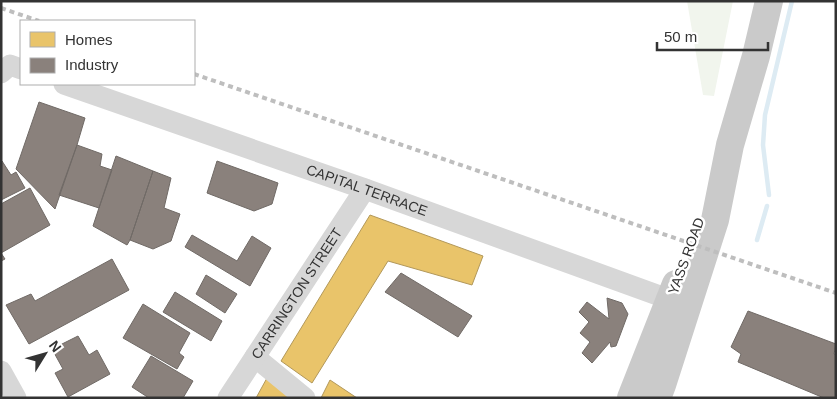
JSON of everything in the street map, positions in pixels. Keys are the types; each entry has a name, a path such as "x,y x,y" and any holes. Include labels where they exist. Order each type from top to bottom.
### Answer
{"main road":[{"name":"YASS ROAD","path":"656,398 662,385 676,312 727,144 740,114 769,1"},
{"name":"YASS ROAD","path":"631,398 676,312"}],"street":[{"name":"CAPITAL TERRACE","path":"67,85 365,189 660,296 676,312"},
{"name":"CARRINGTON STREET","path":"228,398 365,189"},
{"path":"255,357 304,398"},
{"path":"1,371 16,398"}],"shaded area":[{"path":"687,1 733,1 714,96 703,95"}],"building: Homes":[{"path":"370,215 483,256 472,285 388,261 312,383 281,361"},
{"path":"267,378 296,398 256,398"},
{"path":"330,380 357,398 321,398"}],"building: Industry":[{"path":"39,102 85,118 55,209 16,169"},
{"path":"77,145 102,154 100,166 112,170 99,208 59,195"},
{"path":"116,156 153,171 127,245 93,226"},
{"path":"2,161 11,175 16,172 25,188 1,200"},
{"path":"217,161 278,183 272,204 254,211 207,193"},
{"path":"153,171 171,178 164,208 180,214 171,241 153,249 130,240"},
{"path":"30,188 50,225 1,253 1,204"},
{"path":"192,235 237,261 252,236 271,248 250,286 185,247"},
{"path":"1,253 5,259 1,261"},
{"path":"112,259 129,290 29,344 6,305 31,294 35,301"},
{"path":"401,273 472,316 458,337 385,292"},
{"path":"206,275 237,294 225,313 196,294"},
{"path":"175,292 222,321 211,341 163,312"},
{"path":"607,298 622,303 628,314 616,346 611,347 610,342 592,363 582,353 590,342 580,333 589,322 579,312 587,302 609,319"},
{"path":"143,304 190,333 179,353 184,357 177,369 123,338"},
{"path":"748,311 836,344 834,354 836,354 836,398 824,398 738,362 741,354 731,347"},
{"path":"78,336 89,355 97,350 110,374 68,397 55,373 63,369 52,349"},
{"path":"151,356 193,381 183,398 149,398 132,387"}],"waterway":[{"path":"769,195 763,145 765,115 792,1"},
{"path":"757,240 767,206"}],"railway":[{"path":"1,8 36,20"},
{"path":"195,74 836,293"}]}
